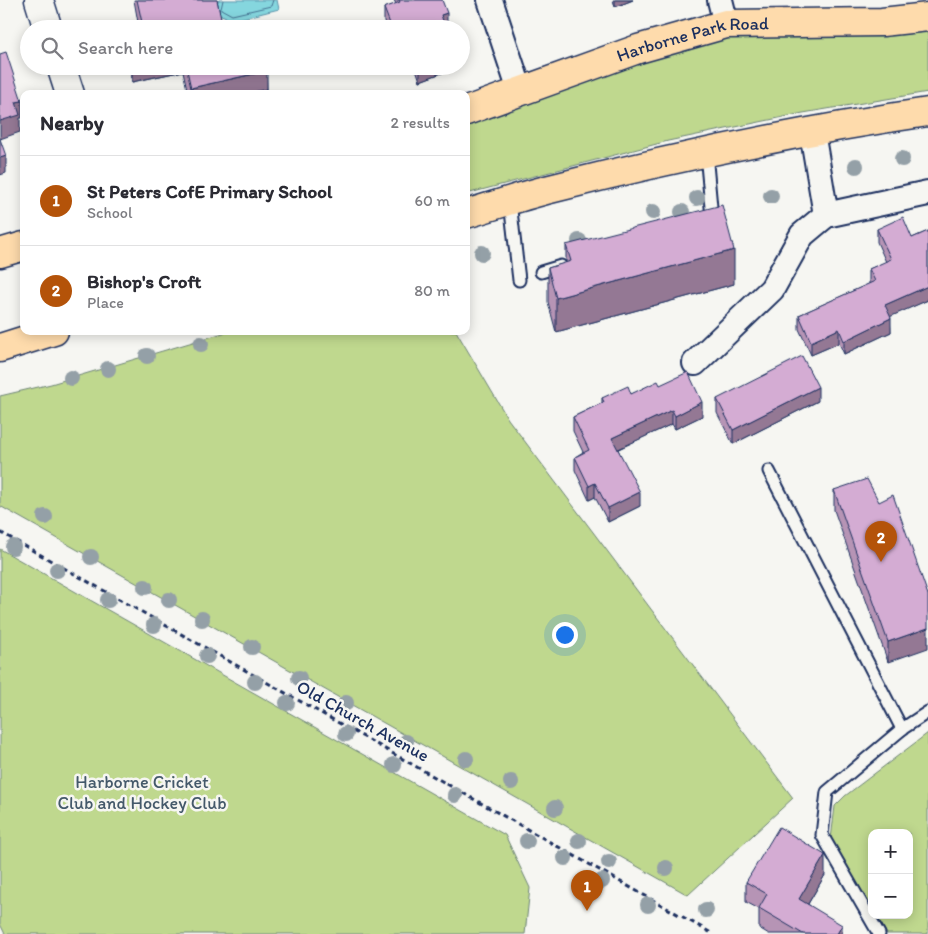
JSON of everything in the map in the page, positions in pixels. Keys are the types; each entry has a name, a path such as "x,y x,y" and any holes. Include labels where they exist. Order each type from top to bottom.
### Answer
{"main road":[{"name":"Harborne Park Road","path":"470,109 638,49 723,12 882,22 928,16"},
{"path":"470,213 543,191 706,151 812,132 830,126 928,112"},
{"path":"0,253 20,247"},
{"path":"0,348 41,335"}],"street":[{"path":"39,0 45,20"},
{"path":"490,0 520,91"},
{"path":"64,75 69,90"},
{"path":"812,132 826,215"},
{"path":"695,363 772,289 802,235 826,215 928,193"}],"lane":[{"path":"694,224 712,218 706,151"},
{"path":"510,202 519,280"},
{"path":"541,272 577,261"},
{"path":"770,471 902,729"},
{"path":"880,934 822,836 827,792 902,729 928,712"}],"path":[{"name":"Old Church Avenue","path":"0,532 713,934"}],"green space":[{"path":"928,26 928,92 803,113 668,141 470,193 470,125 619,66 716,38"},
{"path":"216,335 458,335 508,419 793,798 688,895 0,506 0,396 51,384"},
{"name":"Harborne Cricket Club and Hockey Club","path":"0,549 505,835 530,888 525,934 5,934 0,924"},
{"path":"928,733 928,934 887,934 878,919 913,919 913,829 868,829 868,901 831,839 835,806 845,796"}],"water":[{"path":"219,0 277,0 279,9 235,20 227,20 226,17 219,14 217,3"}],"building":[{"path":"137,0 217,0 221,20 141,20"},
{"path":"399,0 442,0 447,13 441,15 443,20 389,20 384,8 400,2"},
{"path":"6,52 20,95 20,101 16,102 20,115 0,121 0,54"},
{"path":"188,75 249,75 191,88"},
{"path":"0,139 6,156 0,158"},
{"path":"722,205 734,250 556,298 548,268 571,261 566,245"},
{"path":"903,217 912,238 928,231 928,286 885,305 891,318 844,341 839,329 811,342 799,315 875,281 869,269 891,259 877,229"},
{"path":"802,356 818,387 733,430 717,399"},
{"path":"688,372 702,402 675,416 672,410 612,438 640,492 608,508 595,483 589,486 575,457 589,450 573,417 604,402 602,398 628,386 631,394 658,381 660,385"},
{"path":"867,479 879,502 893,495 928,595 928,628 888,642 834,490"},
{"path":"779,827 825,855 799,899 842,925 837,934 803,934 759,908 767,894 746,882"}],"place":[{"name":"Bishop's Croft","path":"881,562"},
{"name":"St Peters CofE Primary School","path":"587,911"}]}
